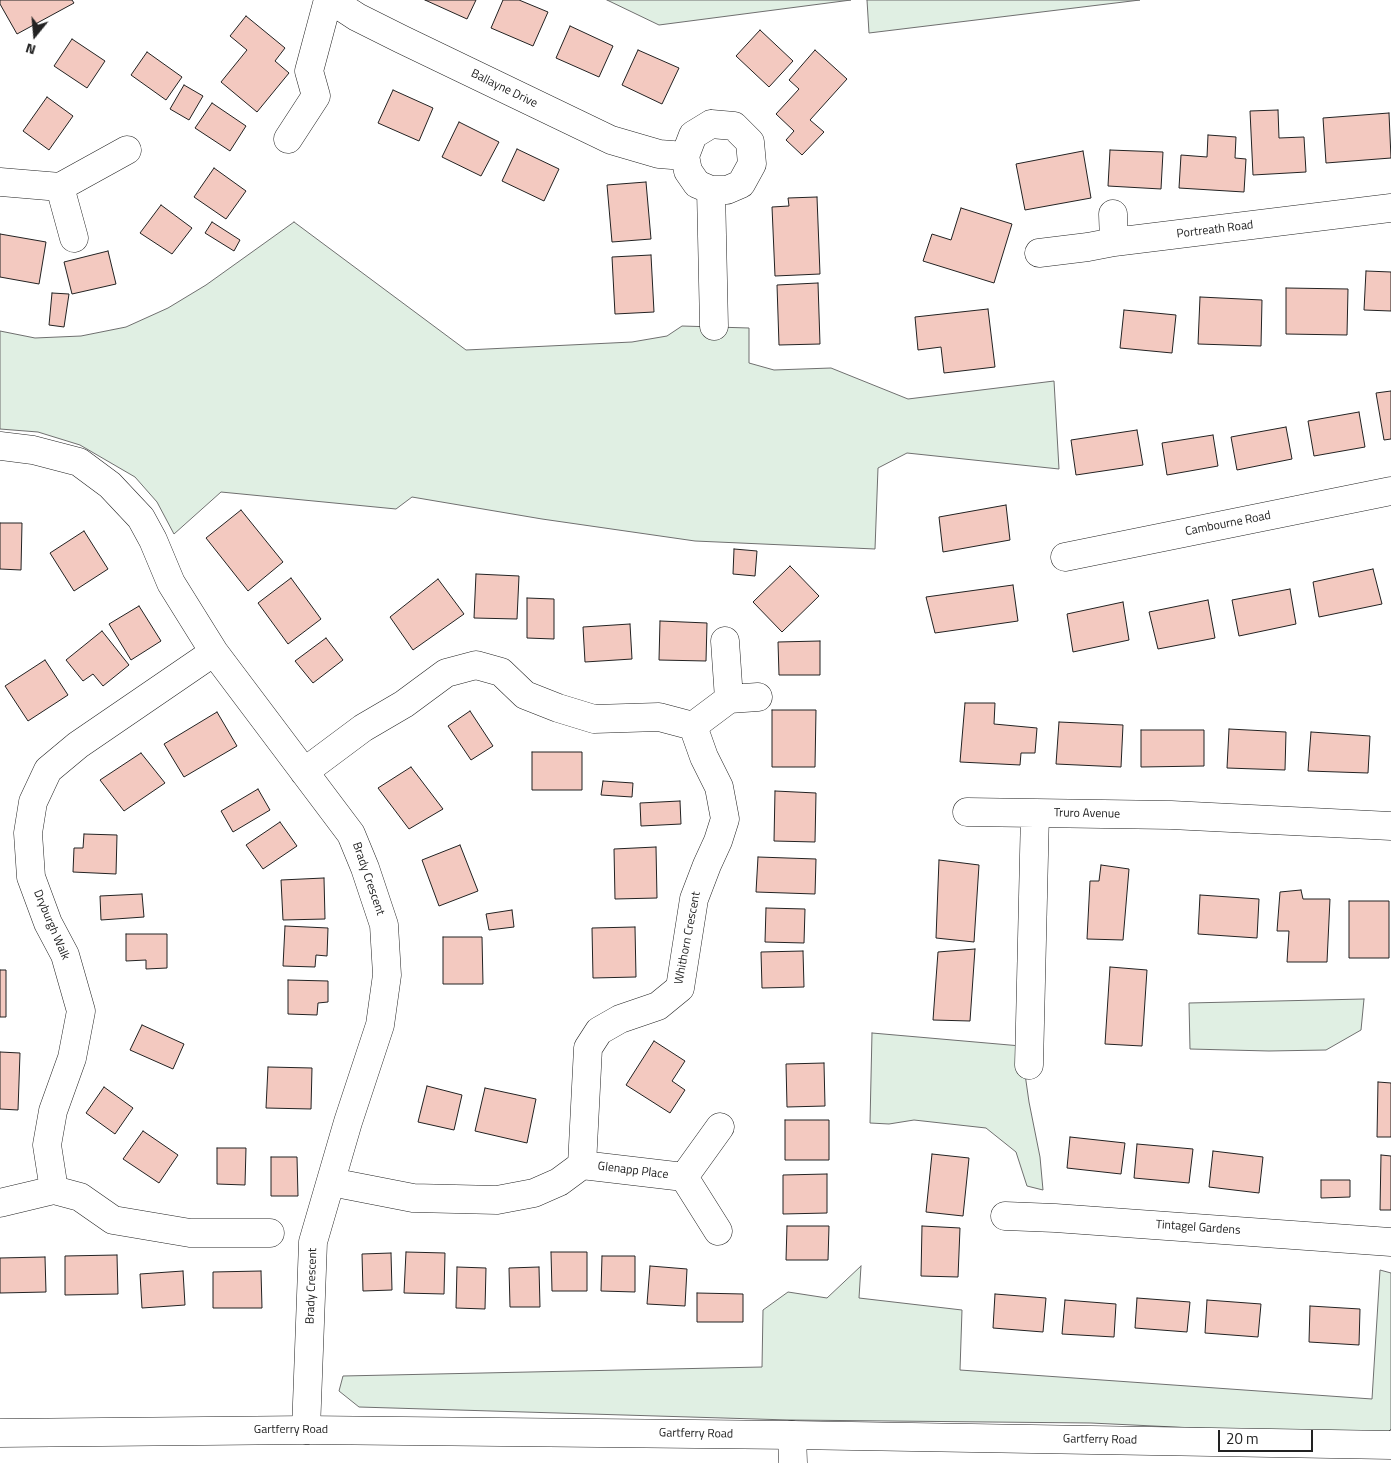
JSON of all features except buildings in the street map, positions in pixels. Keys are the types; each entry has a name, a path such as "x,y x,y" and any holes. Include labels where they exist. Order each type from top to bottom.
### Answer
{"street":[{"path":"288,140 316,96 309,71 329,0"},
{"name":"Ballayne Drive","path":"329,0 357,17 401,39 611,140 659,154 685,156"},
{"path":"712,124 734,126 750,142 752,164 741,184 727,190 711,190 697,184 688,171 685,156 693,136 712,124"},
{"path":"0,182 60,187 127,150"},
{"path":"60,187 74,238"},
{"path":"711,190 714,326"},
{"name":"Portreath Road","path":"1039,253 1391,208"},
{"path":"1113,214 1114,242"},
{"name":"Brady Crescent","path":"0,446 33,450 79,462 110,485 141,518 153,540 171,582 214,652 352,834 384,925 387,975 380,1025 348,1122 313,1242 306,1430"},
{"name":"Cambourne Road","path":"1065,557 1391,491"},
{"path":"725,641 729,700"},
{"name":"Dryburgh Walk","path":"54,1190 47,1145 54,1111 72,1058 81,1011 65,955 48,923 31,877 28,833 34,802 48,770 78,745 214,652"},
{"path":"304,772 363,728 404,704 446,673 476,665 501,672 525,695 558,708 594,718 659,718 694,726 729,700 758,697"},
{"name":"Whithorn Crescent","path":"582,1166 588,1048 598,1031 620,1019 658,1006 680,988 694,899 725,819 719,787 704,757 694,726"},
{"name":"Truro Avenue","path":"968,812 1170,816 1391,826"},
{"path":"1029,1065 1035,813"},
{"name":"Glenapp Place","path":"684,1177 720,1127"},
{"path":"331,1182 412,1198 497,1200 534,1193 559,1182 582,1166"},
{"name":"Glenapp Place","path":"582,1166 684,1177"},
{"name":"Glenapp Place","path":"684,1177 718,1231"},
{"path":"0,1203 54,1190 80,1197 113,1220 190,1233 270,1233"},
{"name":"Tintagel Gardens","path":"1005,1216 1391,1242"},
{"name":"Gartferry Road","path":"0,1433 306,1430 1391,1444"},
{"path":"792,1435 793,1463"}],"green space":[{"path":"607,0 851,0 659,25"},
{"path":"867,0 1140,0 869,33"},
{"path":"294,222 466,350 632,342 667,336 682,326 749,328 749,363 774,370 831,368 908,399 1054,381 1059,469 907,453 878,468 875,549 695,541 542,519 412,497 396,509 221,492 174,534 157,502 135,477 80,445 38,432 0,429 0,331 35,338 81,336 126,327 168,308 206,285"},
{"path":"1364,999 1361,1030 1326,1050 1190,1049 1189,1003"},
{"path":"872,1033 1021,1046 1029,1102 1040,1157 1043,1190 1027,1186 1016,1152 986,1128 914,1120 889,1124 870,1123"},
{"path":"861,1266 859,1298 962,1310 960,1370 1372,1399 1380,1270 1391,1273 1391,1429 1383,1437 1091,1423 789,1420 359,1407 339,1391 343,1376 762,1367 763,1310 788,1292 827,1298"}]}
